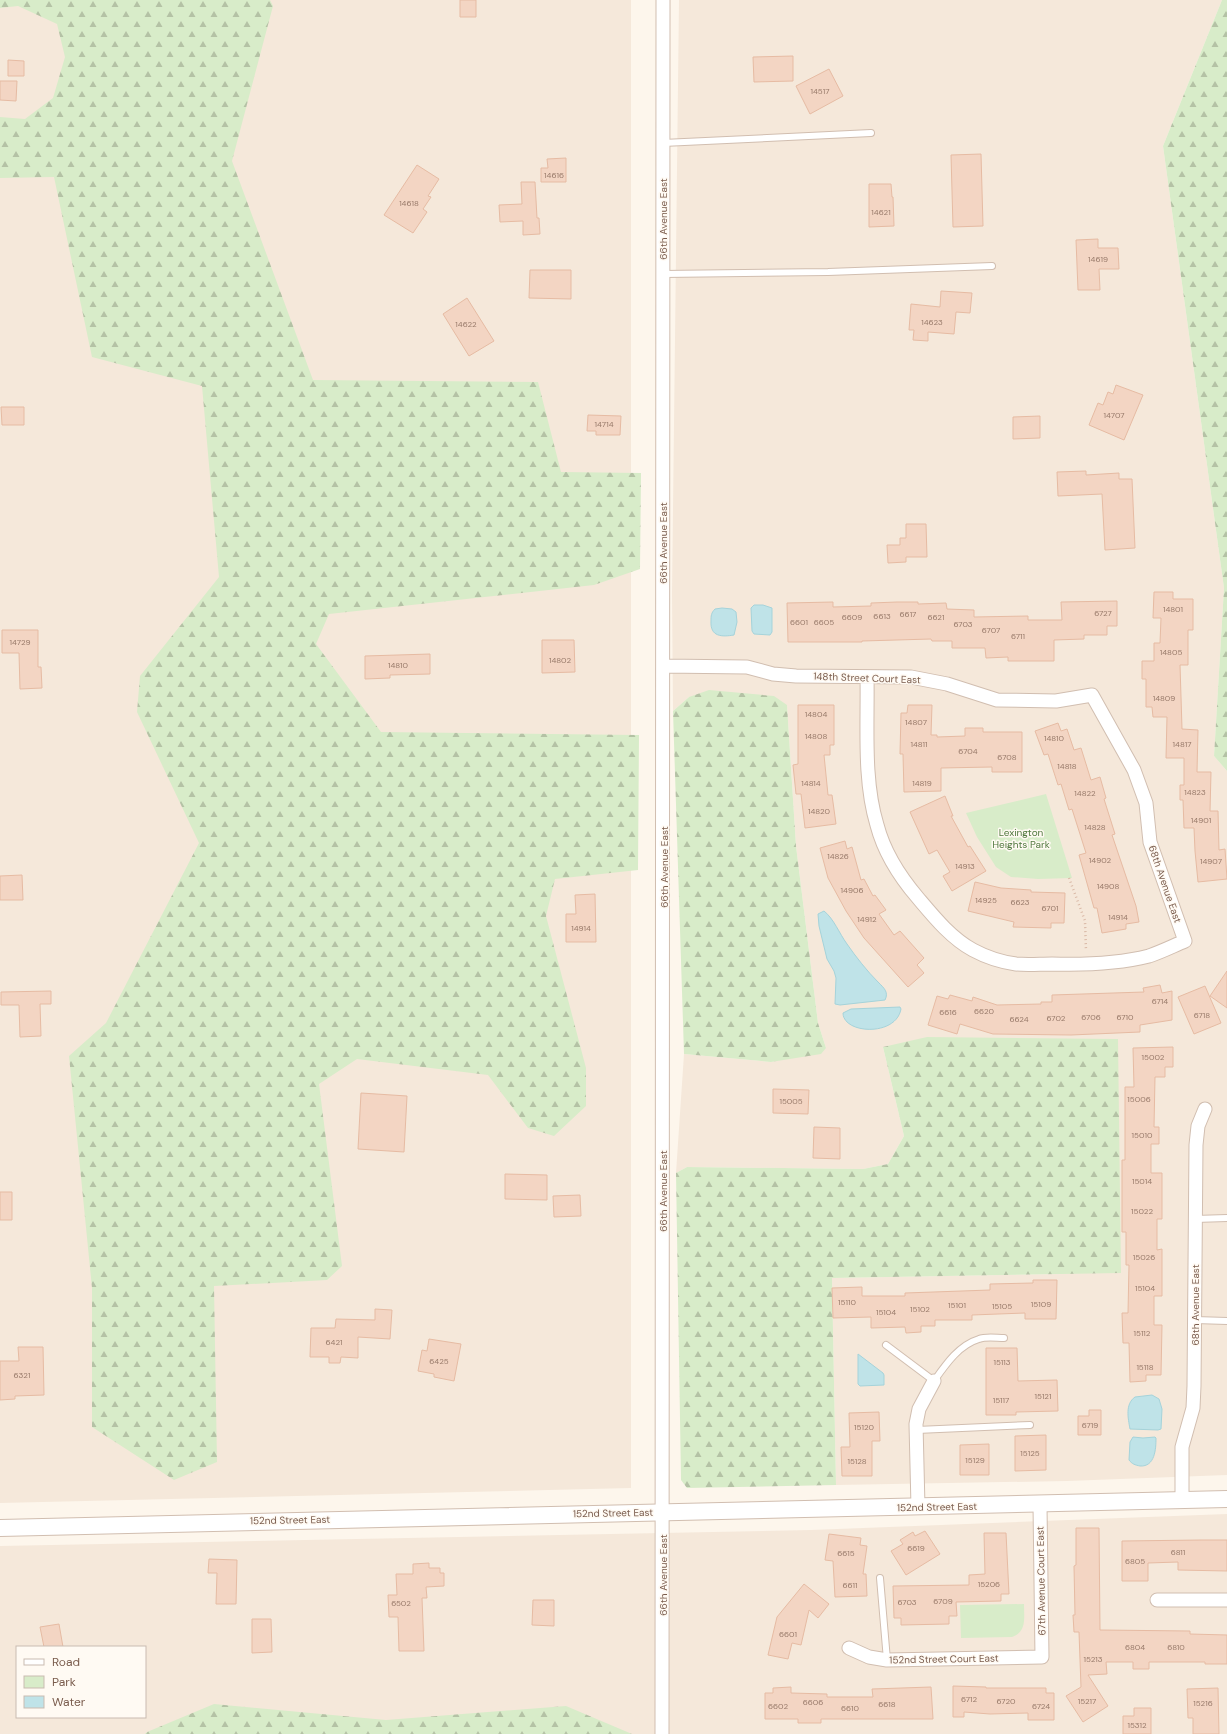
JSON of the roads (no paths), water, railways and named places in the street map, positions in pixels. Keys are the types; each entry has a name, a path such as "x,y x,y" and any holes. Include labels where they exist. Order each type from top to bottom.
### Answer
{"street":[{"name":"66th Avenue East","path":"662,1734 664,666 663,0"},
{"name":"148th Street Court East","path":"664,666 747,667 773,674 789,675 910,677 947,684 997,700 1056,701 1092,695"},
{"name":"68th Avenue East","path":"867,677 870,797 877,825 885,846 902,879 933,916 954,937 972,949 992,958 1016,964 1087,965 1118,962 1150,956 1185,941 1150,842 1146,803 1134,770 1092,695"},
{"name":"68th Avenue East","path":"1182,1501 1182,1446 1193,1408 1194,1386 1196,1145 1198,1126 1205,1109"},
{"path":"918,1507 917,1430 919,1409 934,1380"},
{"name":"152nd Street East","path":"0,1528 1227,1500"},
{"name":"67th Avenue Court East","path":"1040,1504 1042,1656"},
{"path":"1157,1600 1227,1600"},
{"name":"152nd Street Court East","path":"849,1648 869,1657 887,1660 1042,1656"}],"lane":[{"path":"663,143 871,133"},
{"path":"663,274 828,272 992,266"},
{"path":"1195,1219 1227,1218"},
{"path":"1195,1320 1227,1321"},
{"path":"886,1345 934,1380 952,1357 964,1347 980,1338 1004,1338"},
{"path":"917,1430 1030,1424"},
{"path":"880,1578 887,1660"}],"water":[{"path":"754,605 763,605 772,608 772,632 770,635 754,634 752,631 751,608"},
{"path":"715,609 732,609 736,612 737,622 734,635 721,636 712,630 712,613"},
{"path":"824,911 831,918 844,940 858,959 884,988 886,992 885,1000 840,1005 835,1004 836,978 827,959 819,926 818,914"},
{"path":"900,1007 901,1009 897,1018 890,1024 880,1028 860,1028 851,1025 845,1020 843,1013 851,1009"},
{"path":"858,1354 883,1373 884,1385 860,1386 858,1384"},
{"path":"1152,1395 1159,1399 1162,1409 1161,1429 1130,1429 1128,1407 1130,1403 1135,1397"},
{"path":"1133,1437 1156,1438 1154,1456 1149,1464 1145,1466 1135,1465 1129,1460 1130,1442"}],"park label":[{"name":"Lexington Heights Park","path":"1021,838"}]}
